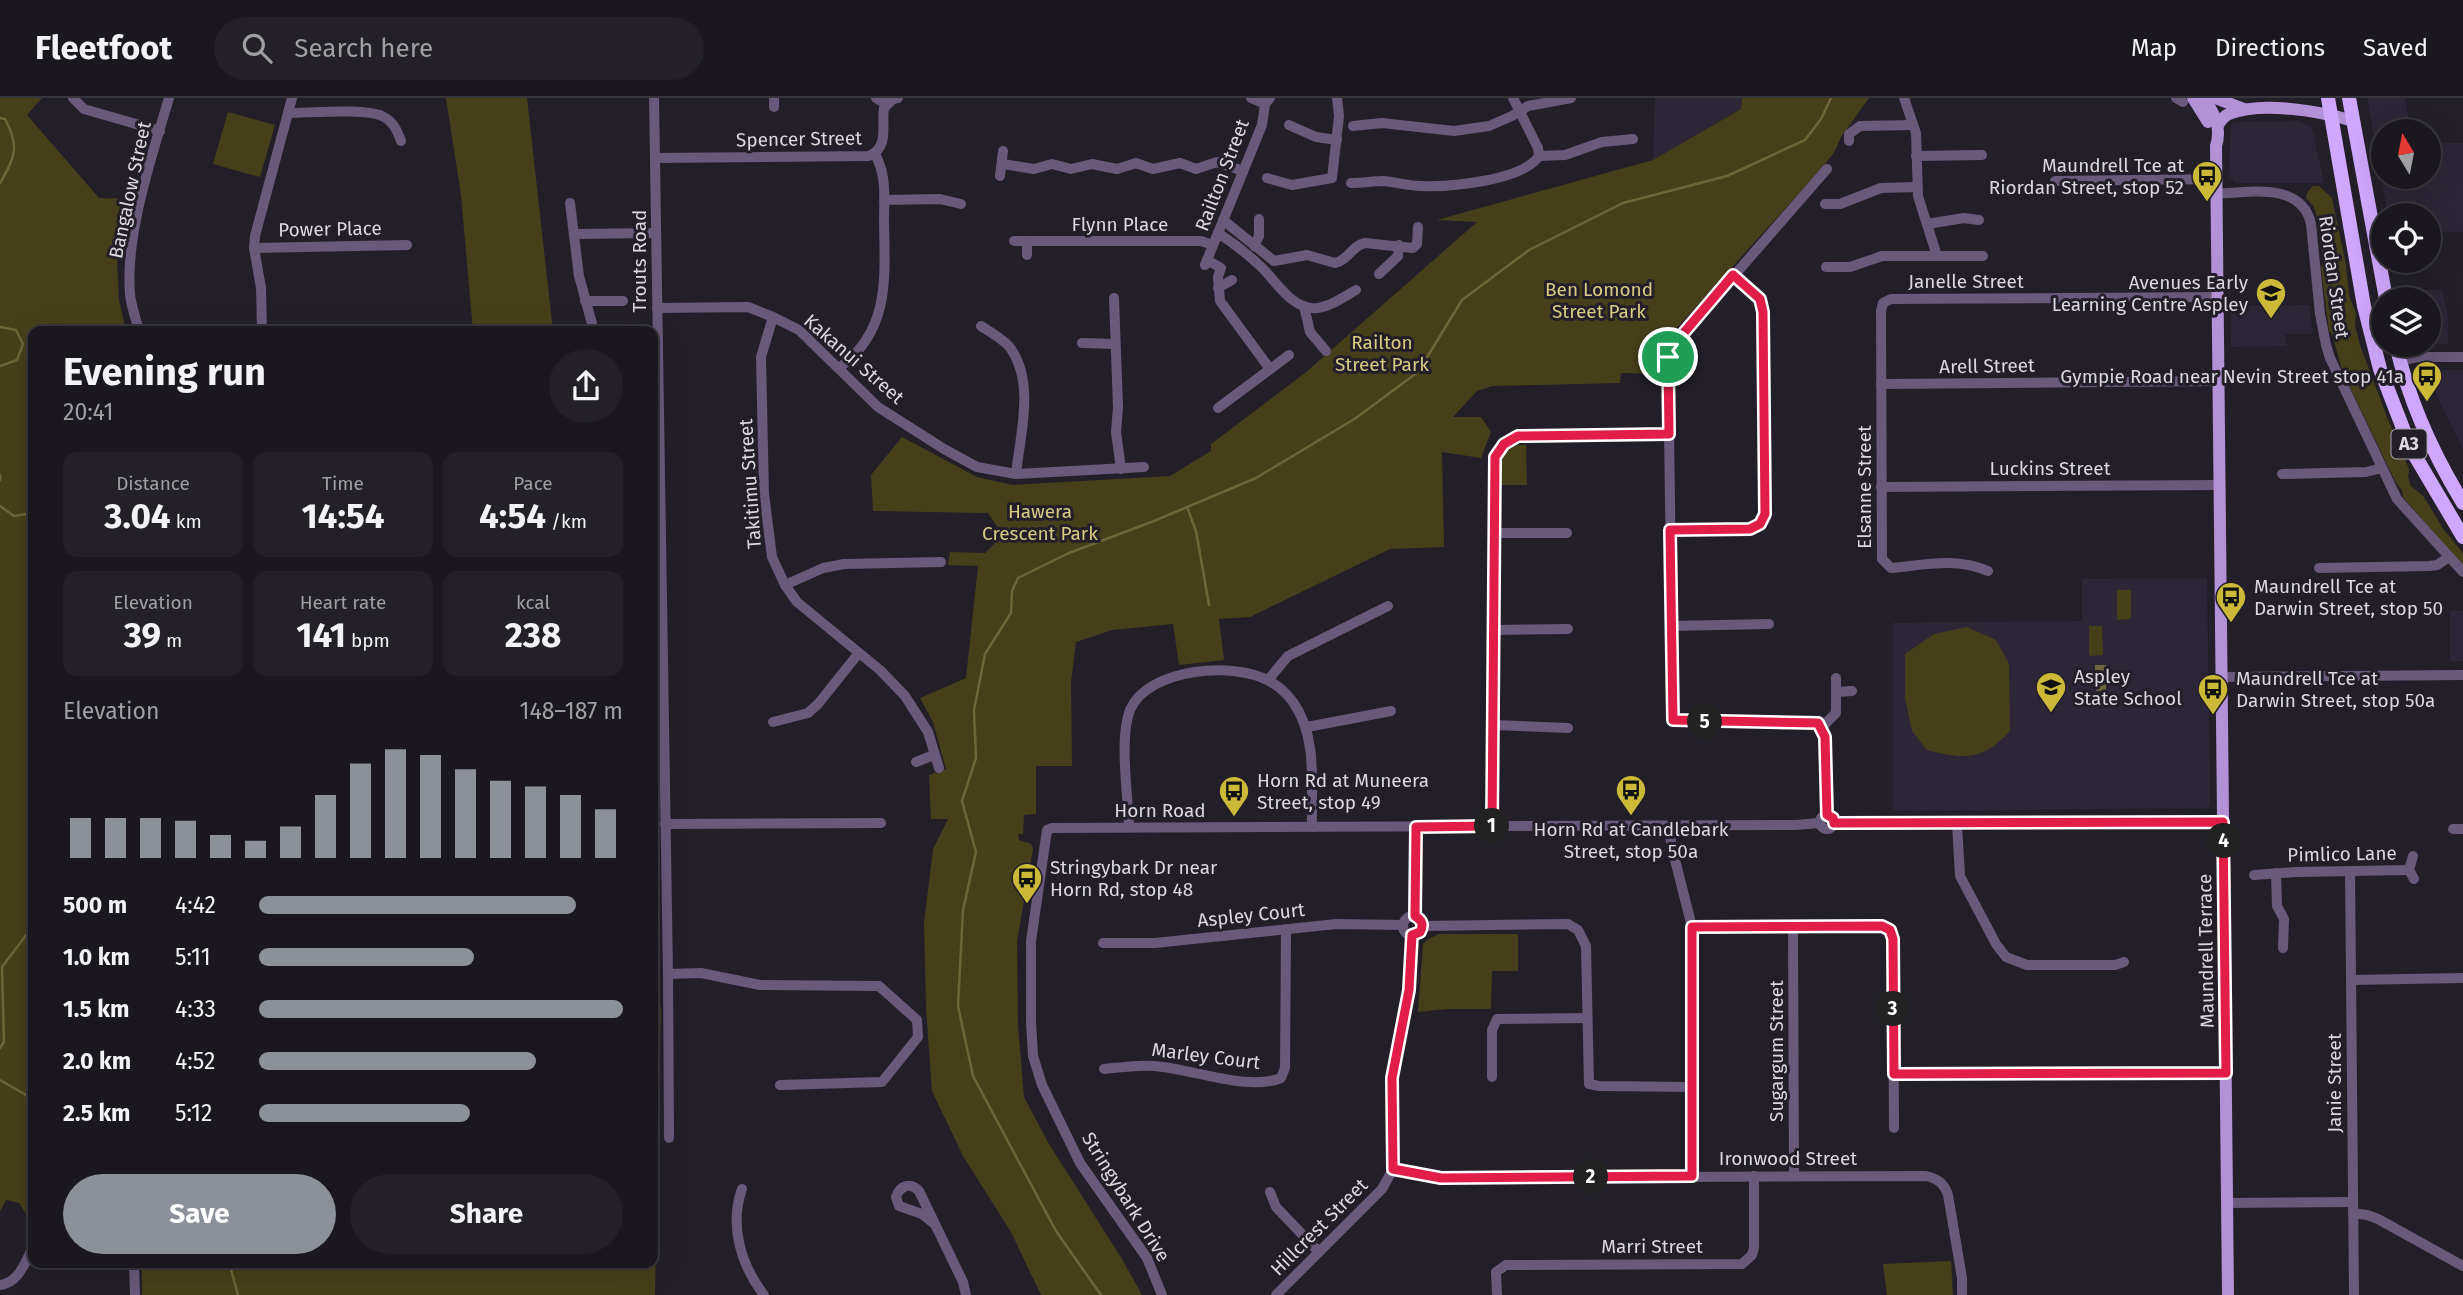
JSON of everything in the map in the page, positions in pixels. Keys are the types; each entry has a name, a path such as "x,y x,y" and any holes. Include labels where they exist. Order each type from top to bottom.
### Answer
{"highway":[{"name":"A3","path":"2328,98 2364,306 2380,369 2400,424 2423,472 2463,537"},
{"path":"2349,98 2383,287"},
{"path":"2364,306 2371,304"},
{"name":"A3","path":"2398,357 2416,410 2463,503"}],"main road":[{"path":"2204,98 2218,125 2227,115 2245,109 2309,109 2353,121"},
{"path":"2215,98 2245,109"},
{"name":"Maundrell Terrace","path":"2184,99 2208,120 2216,146"},
{"name":"Maundrell Terrace","path":"2218,125 2216,194 2228,1295"}],"street":[{"path":"73,98 84,109 160,131"},
{"name":"Bangalow Street","path":"138,326 130,296 130,259 139,209 169,98"},
{"path":"262,326 261,288 254,248 263,203 292,98"},
{"name":"Trouts Road","path":"654,98 657,326"},
{"path":"876,98 887,104 898,98"},
{"path":"1251,98 1268,101"},
{"path":"1267,178 1292,185 1331,180 1339,116 1337,98"},
{"path":"1351,183 1380,181 1420,186 1477,183 1531,166 1539,156 1538,148 1513,98"},
{"path":"1353,126 1382,123 1454,131 1489,126 1528,106 1570,98"},
{"path":"1904,98 1916,133 1917,187 1937,256"},
{"name":"Railton Street","path":"1218,288 1221,268 1206,263 1262,125 1268,101"},
{"name":"Spencer Street","path":"656,158 863,157 875,154 883,141 883,112 887,104"},
{"path":"288,113 373,113 390,121 401,141"},
{"path":"1289,125 1316,137 1337,140"},
{"path":"1849,141 1849,134 1860,126 1913,125"},
{"path":"1539,156 1565,155 1602,142 1633,139"},
{"path":"1000,176 1003,151"},
{"path":"839,368 859,351 869,337 881,304 885,265 884,170 875,154"},
{"path":"1916,156 1982,155"},
{"path":"1003,164 1034,169 1052,164 1071,169 1091,164 1117,169 1136,163 1153,169 1180,163 1196,169 1217,162 1243,171"},
{"path":"1827,169 1670,349 1668,357 1673,720 1818,723 1825,737 1827,820"},
{"path":"2055,181 2216,179"},
{"path":"1825,204 1840,204 1881,188 1917,187"},
{"name":"Riordan Street","path":"2216,194 2281,193 2296,198 2305,207 2311,224 2326,345 2382,468 2404,509 2463,572"},
{"path":"884,200 940,199 961,204"},
{"path":"570,203 579,276 592,326"},
{"path":"1927,224 1964,218 1979,220"},
{"path":"1254,246 1259,236 1259,219"},
{"path":"1223,220 1274,261 1307,255 1335,263 1345,259 1358,244 1413,248 1417,244 1418,227"},
{"path":"574,234 656,233"},
{"path":"1218,233 1260,265 1294,301 1304,306 1314,309 1328,305 1356,290"},
{"name":"Flynn Place","path":"1014,242 1201,241 1213,245"},
{"path":"1027,242 1027,255"},
{"name":"Power Place","path":"254,248 407,246"},
{"path":"1379,274 1398,256 1399,246"},
{"path":"1826,268 1850,267 1882,256 1983,256"},
{"path":"1670,530 1750,529 1760,524 1765,514 1763,312 1760,299 1733,275"},
{"path":"1232,280 1218,288 1220,300 1270,369"},
{"name":"Janelle Street","path":"1883,303 1891,299 2218,297"},
{"path":"1114,298 1118,407 1116,432 1121,469"},
{"path":"585,301 624,301"},
{"name":"Elsanne Street","path":"1883,303 1881,553 1885,565 1891,568 1914,564 1970,563 1988,571"},
{"path":"1304,306 1310,332 1326,351"},
{"name":"Kakanui Street","path":"657,308 748,307 799,330 878,407 977,467 1016,474 1144,467"},
{"name":"Takitimu Street","path":"772,317 761,357 764,495 772,557 785,585 797,602 893,682 905,696 928,732 939,768"},
{"path":"981,326 1010,347 1021,370 1024,397 1016,474"},
{"path":"1082,343 1115,344"},
{"path":"1219,408 1289,355"},
{"path":"2399,361 2418,357 2463,357"},
{"name":"Arell Street","path":"1881,384 2219,381"},
{"path":"1492,826 1495,457 1504,444 1518,436 1669,434"},
{"path":"2282,474 2366,472 2382,468"},
{"name":"Luckins Street","path":"1881,487 2220,485"},
{"path":"1494,533 1567,533"},
{"path":"2319,568 2429,566 2437,565 2449,557"},
{"path":"785,585 823,569 844,564 942,562"},
{"name":"Trouts Road","path":"658,578 668,974 669,1138"},
{"path":"1268,680 1288,656 1388,606"},
{"path":"1670,626 1769,624"},
{"path":"1494,630 1568,629"},
{"path":"773,722 808,713 858,654"},
{"path":"1129,827 1126,728 1135,702 1160,680 1226,670 1268,680 1282,689 1307,727 1311,758 1312,827"},
{"path":"2222,677 2463,675"},
{"path":"1822,727 1836,713 1836,678"},
{"path":"1836,692 1852,691"},
{"path":"1307,727 1391,711"},
{"path":"1494,725 1568,728"},
{"path":"916,762 934,755"},
{"name":"Horn Road","path":"1047,830 1129,827 1796,825 1827,820 1957,824 2223,822"},
{"path":"665,824 881,822"},
{"path":"1957,824 1960,876 2006,957 2026,965 2115,965 2124,962"},
{"path":"1670,826 1671,844 1692,927 1692,1176"},
{"path":"1415,916 1416,827"},
{"name":"Stringybark Drive","path":"1047,830 1031,941 1031,1022 1034,1056 1042,1084 1080,1163 1147,1258 1161,1295"},
{"name":"Pimlico Lane","path":"2254,875 2350,871 2411,874 2413,856"},
{"name":"Janie Street","path":"2350,871 2354,1295"},
{"name":"Pimlico Lane","path":"2276,873 2277,906 2284,919 2283,948"},
{"path":"1415,916 1422,926 1420,932 1412,935 1404,931 1403,925 1407,918 1415,916"},
{"path":"1422,926 1568,924 1578,930 1586,946 1589,1084 1692,1087"},
{"name":"Aspley Court","path":"1103,943 1155,943 1336,925 1403,925"},
{"path":"1692,927 1882,926 1890,930 1893,939 1894,1128"},
{"name":"Sugargum Street","path":"1793,927 1794,1175"},
{"name":"Marley Court","path":"1104,1069 1162,1067 1233,1080 1264,1082 1281,1078 1285,1068 1286,929"},
{"path":"1393,1169 1392,1078 1409,990 1412,935"},
{"path":"668,974 701,973 760,985 879,986 917,1020 918,1037 881,1082 780,1084"},
{"path":"2351,980 2463,978"},
{"path":"1492,1077 1492,1030 1497,1019 1587,1018"},
{"path":"1894,1074 2226,1073"},
{"name":"Ironwood Street","path":"1393,1169 1441,1178 1926,1176 1938,1179 1946,1187 1962,1278 1962,1295"},
{"name":"Hillcrest Street","path":"1276,1295 1382,1189 1393,1169"},
{"name":"Marri Street","path":"1497,1295 1496,1272 1506,1265 1742,1264 1752,1255 1754,1248 1754,1176"},
{"path":"742,1189 735,1214 739,1241 747,1269 764,1295"},
{"path":"1270,1192 1276,1207 1319,1252"},
{"path":"2227,1203 2353,1202"},
{"path":"2353,1213 2367,1214 2378,1219 2463,1266"},
{"path":"933,1223 963,1282 966,1295"},
{"path":"0,1285 12,1283 28,1256"},
{"path":"134,1268 135,1295"}],"shaded area":[{"path":"1655,98 1742,98 1741,109 1653,160"},
{"path":"2367,98 2405,98 2409,119 2371,120"},
{"path":"2299,121 2311,127 2324,183 2236,183 2229,176 2231,124"},
{"path":"2441,143 2463,143 2463,232 2441,232 2441,203 2386,203 2383,189 2441,189"},
{"path":"2441,290 2448,316 2448,344 2441,344"},
{"name":"Avenues Early Learning Centre Aspley","path":"2309,305 2313,334 2285,334 2287,346 2231,347 2231,306"},
{"path":"2431,370 2463,370 2463,449 2435,392 2423,377"},
{"name":"Aspley State School","path":"2207,578 2208,808 1893,811 1893,623 2082,621 2082,579"},
{"path":"2450,611 2463,611 2463,661 2450,661"},
{"path":"2095,665 2106,665 2106,691 2096,691"}],"green space":[{"path":"0,98 42,98 27,115 99,198 130,199 117,262 119,300 125,326 28,326 28,1216 19,1203 6,1200 0,1211"},
{"path":"446,98 527,98 552,326 473,326 461,195"},
{"path":"1742,98 1869,98 1822,168 1664,342 1660,353 1660,374 1621,373 1620,383 1492,386 1477,391 1453,417 1481,417 1491,432 1481,458 1442,452 1444,547 1390,549 1250,617 1219,619 1224,660 1179,665 1173,624 1112,630 1076,642 1071,682 1072,766 1036,766 1036,814 1024,815 1023,834 1018,834 1019,840 1031,844 1033,849 1017,941 1018,1025 1024,1097 1049,1144 1142,1295 1041,1295 1011,1232 963,1156 932,1091 926,1008 924,923 933,849 948,819 931,819 929,775 946,769 933,722 920,698 966,678 978,566 948,565 950,552 985,553 1003,535 988,513 873,511 871,475 902,437 977,477 1013,485 1170,476 1211,451 1211,444 1305,373 1477,222 1437,220 1653,160 1741,109"},
{"path":"228,112 275,125 260,177 213,164"},
{"path":"2313,186 2319,186 2332,198 2360,345 2409,469 2411,486 2424,497 2444,530 2463,553 2463,566 2403,497 2402,490 2396,483 2343,373 2329,331 2321,268 2324,258 2319,223 2313,205 2306,198"},
{"path":"1526,445 1527,485 1499,485 1499,460 1510,448"},
{"path":"2117,590 2131,590 2131,619 2117,620"},
{"path":"2089,626 2102,626 2103,655 2089,656"},
{"path":"1967,627 1996,640 2009,664 2010,731 1991,748 1973,755 1952,755 1927,750 1912,731 1905,698 1905,654 1934,634"},
{"path":"1439,934 1518,934 1518,971 1492,971 1491,1009 1418,1012 1423,944"},
{"path":"658,1007 661,1007 658,1151"},
{"path":"1951,1261 1953,1295 1887,1295 1883,1264"},
{"path":"142,1268 656,1268 655,1295 142,1295"}],"waterway":[{"path":"1101,1295 1056,1231 973,1076 958,1006 963,910 976,852 962,801 976,758 974,710 985,654 1011,613 1012,591 1018,578 1069,553 1256,478 1356,418 1418,372 1462,300 1529,250 1623,203 1727,176 1805,140 1821,119 1831,98"},
{"path":"0,118 5,119 10,128 14,145 12,159 0,183"},
{"path":"0,327 16,330 23,344 17,360 0,366"},
{"path":"0,475 0,480"},
{"path":"0,506 14,516 28,514"},
{"path":"1187,507 1196,531 1209,605"},
{"path":"0,1048 4,1042 2,967 28,933"},
{"path":"0,1080 28,1096"},
{"path":"231,1268 238,1295"}],"place":[{"name":"Maundrell Tce at Riordan Street, stop 52","path":"2207,203"},
{"name":"Avenues Early Learning Centre Aspley","path":"2271,320"},
{"name":"Gympie Road near Nevin Street stop 41a","path":"2427,403"},
{"name":"Maundrell Tce at Darwin Street, stop 50","path":"2231,624"},
{"name":"Aspley State School","path":"2051,714"},
{"name":"Maundrell Tce at Darwin Street, stop 50a","path":"2213,716"},
{"name":"Horn Rd at Candlebark Street, stop 50a","path":"1631,817"},
{"name":"Horn Rd at Muneera Street, stop 49","path":"1234,818"},
{"name":"Stringybark Dr near Horn Rd, stop 48","path":"1027,905"}],"route":[{"path":"1733,275 1760,299 1763,312 1765,514 1760,524 1750,529 1670,530 1673,720 1818,723 1825,732 1827,815 1833,818 1834,823 1889,825 2223,822 2226,1073 1894,1074 1893,939 1890,930 1882,926 1692,927 1692,1176 1441,1178 1393,1169 1394,1059 1409,990 1412,935 1420,932 1422,926 1415,916 1416,827 1492,826 1495,457 1504,444 1518,436 1669,434 1668,357 1670,349 1733,275"}],"park label":[{"name":"Ben Lomond Street Park","path":"1599,300"},
{"name":"Railton Street Park","path":"1382,353"},
{"name":"Hawera Crescent Park","path":"1040,522"}]}
